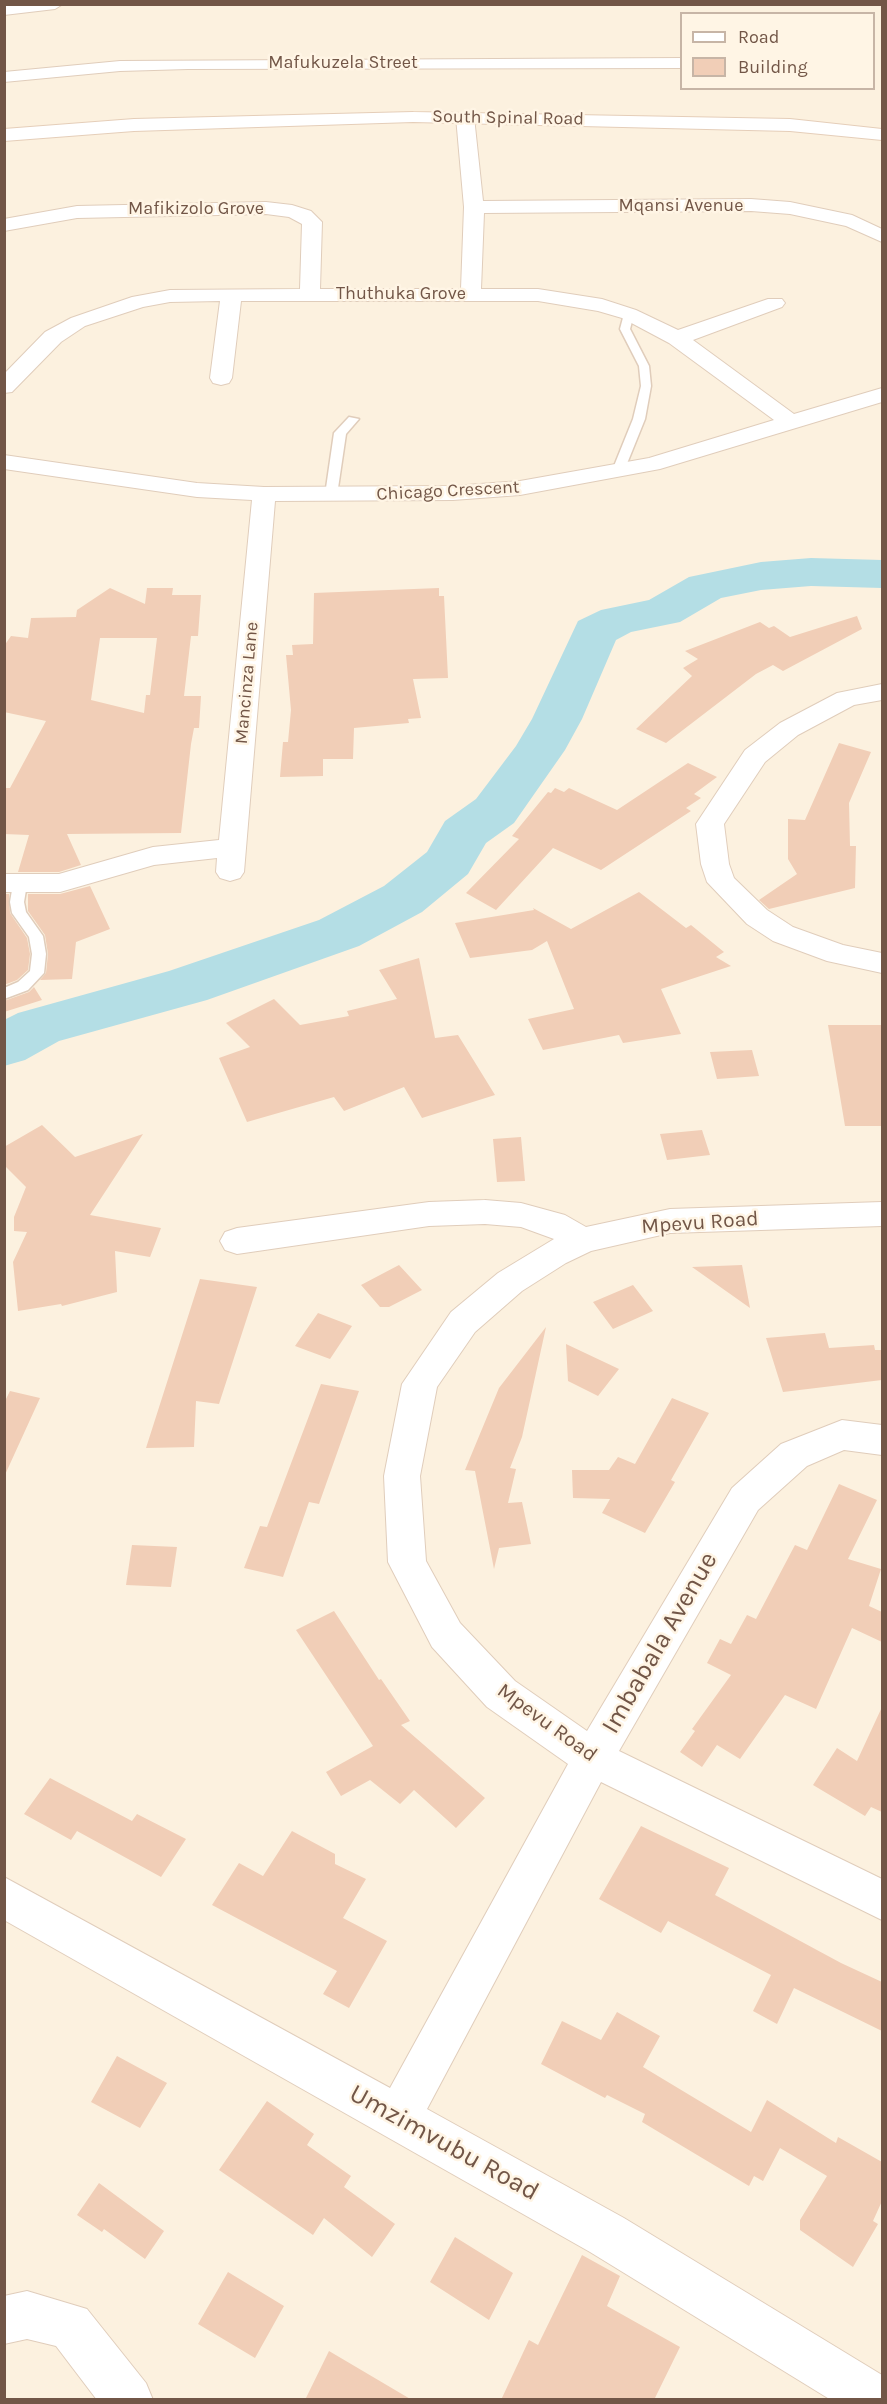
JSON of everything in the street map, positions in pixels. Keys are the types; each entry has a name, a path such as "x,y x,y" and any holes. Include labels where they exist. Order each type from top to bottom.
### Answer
{"street":[{"path":"4,10 55,4"},
{"name":"Mafukuzela Street","path":"4,77 109,67 188,64 680,63"},
{"path":"465,117 474,207 471,294"},
{"name":"South Spinal Road","path":"4,135 134,125 465,117 790,125 882,135"},
{"name":"South Spinal Road","path":"4,150 134,125"},
{"name":"Mqansi Avenue","path":"474,207 751,205 790,208 852,221 882,236"},
{"name":"Mafikizolo Grove","path":"4,225 77,212 266,208 292,211 304,215 312,222 310,294"},
{"name":"Thuthuka Grove","path":"4,387 53,337 78,322 139,301 170,296 471,294 568,298 629,314 677,338 792,423"},
{"path":"221,378 231,295"},
{"path":"677,338 775,303"},
{"name":"Chicago Crescent","path":"4,462 186,489 264,494 453,493 520,488 652,464 882,395"},
{"name":"Mancinza Lane","path":"12,884 44,885 77,879 163,854 231,860 264,494"},
{"path":"882,692 846,699 789,729 755,756 723,801 711,824 715,864 721,882 757,917 794,938 837,954 882,963"},
{"path":"237,1241 429,1214 485,1212 521,1215 553,1224 583,1240"},
{"name":"Mpevu Road","path":"882,1214 670,1221 583,1240 510,1282 463,1322 420,1384 402,1476 407,1562 446,1635 501,1694 593,1758 882,1900"},
{"name":"Imbabala Avenue","path":"398,2118 503,1928 593,1758 745,1499 794,1455 842,1436 882,1440"},
{"name":"Umzimvubu Road","path":"4,1897 607,2235 877,2400"},
{"path":"4,2320 27,2314 70,2326 117,2384"}],"lane":[{"path":"618,471 639,419 646,386 644,366 634,352 625,329 629,314"},
{"path":"331,495 339,433 352,418"},
{"path":"4,994 23,986 37,973 39,954 36,936 19,913 12,884"}],"building":[{"path":"110,588 145,604 147,588 173,588 172,595 201,595 198,636 191,636 184,696 201,696 199,728 194,728 191,744 181,833 67,834 81,865 59,872 18,872 29,835 4,834 4,788 10,788 46,721 4,712 4,646 11,636 28,638 31,618 76,617 77,610","holes":["100,638 157,638 150,695 146,695 144,713 91,700"]},
{"path":"439,588 439,596 444,596 448,678 413,679 421,718 408,719 409,723 354,728 353,759 323,759 323,776 280,777 283,742 288,742 291,710 286,655 293,655 292,645 313,644 314,593"},
{"path":"857,616 862,629 783,671 773,665 756,674 666,743 636,729 692,676 683,668 698,659 685,651 760,622 769,628 774,626 790,637"},
{"path":"839,743 871,752 849,803 850,846 856,846 855,888 769,909 759,900 797,874 788,859 788,819 805,820"},
{"path":"688,763 717,777 694,794 701,798 686,808 691,811 601,870 553,848 496,910 466,893 519,839 512,836 548,792 551,793 555,788 564,792 569,788 617,810"},
{"path":"90,886 110,929 76,942 72,979 40,980 46,973 48,954 45,935 28,911 28,894 60,894"},
{"path":"639,892 686,928 691,925 724,952 716,957 731,966 661,989 681,1034 623,1043 619,1035 543,1050 528,1019 574,1009 547,941 532,950 470,958 455,923 534,910 533,908 571,929"},
{"path":"4,894 9,894 10,913 27,938 30,954 28,970 17,980 4,985"},
{"path":"419,958 435,1038 458,1035 495,1095 422,1118 404,1087 344,1111 334,1097 247,1122 219,1058 250,1047 226,1023 274,999 300,1025 349,1016 347,1011 397,999 379,970"},
{"path":"34,987 42,1000 4,1012 4,1001 29,992"},
{"path":"828,1025 882,1025 882,1126 845,1126"},
{"path":"752,1050 759,1076 717,1079 710,1052"},
{"path":"42,1125 75,1157 143,1134 90,1215 161,1228 150,1257 115,1251 117,1292 62,1306 61,1304 18,1311 13,1262 27,1232 14,1231 14,1217 26,1187 4,1165 4,1147"},
{"path":"702,1130 710,1155 667,1160 660,1134"},
{"path":"521,1137 525,1181 497,1182 493,1139"},
{"path":"399,1265 422,1290 389,1307 380,1307 361,1285"},
{"path":"742,1265 750,1308 692,1267"},
{"path":"200,1279 257,1287 219,1404 196,1401 194,1447 146,1448"},
{"path":"633,1285 653,1311 613,1329 593,1302"},
{"path":"318,1313 352,1326 330,1359 295,1346"},
{"path":"546,1327 522,1437 510,1468 516,1469 508,1503 522,1502 531,1544 499,1548 494,1569 475,1471 465,1470 499,1388"},
{"path":"825,1333 829,1348 874,1345 875,1350 882,1350 882,1380 783,1392 766,1338"},
{"path":"566,1344 619,1369 598,1396 568,1381"},
{"path":"321,1384 359,1391 319,1504 309,1502 283,1577 244,1568 260,1526 267,1527"},
{"path":"10,1391 40,1398 4,1477 4,1403"},
{"path":"672,1398 709,1413 671,1480 675,1482 645,1533 602,1513 610,1499 573,1498 572,1470 609,1470 618,1457 635,1464"},
{"path":"839,1484 877,1500 848,1559 881,1569 869,1606 882,1612 882,1642 852,1628 816,1709 785,1695 740,1759 717,1745 702,1767 680,1752 695,1731 692,1729 731,1675 707,1663 720,1639 731,1644 747,1615 756,1619 795,1545 807,1550"},
{"path":"132,1545 177,1547 171,1587 126,1585"},
{"path":"334,1611 379,1680 381,1679 410,1721 401,1725 485,1798 456,1828 414,1790 400,1804 370,1780 341,1796 326,1772 373,1746 296,1630"},
{"path":"882,1707 882,1812 871,1807 865,1816 813,1785 837,1748 857,1761"},
{"path":"50,1778 132,1821 137,1814 186,1839 161,1877 77,1831 71,1840 24,1814"},
{"path":"641,1826 729,1868 715,1895 841,1963 882,1982 882,2031 794,1988 777,2024 753,2011 771,1975 668,1921 661,1933 599,1899"},
{"path":"292,1831 335,1854 335,1864 366,1879 343,1918 387,1941 349,2008 323,1994 337,1971 212,1905 239,1863 263,1876"},
{"path":"617,2012 660,2036 643,2067 751,2132 767,2100 836,2143 838,2137 882,2162 882,2201 873,2221 878,2224 853,2267 800,2230 800,2220 827,2176 780,2148 763,2181 754,2176 749,2186 642,2122 645,2114 607,2095 605,2098 541,2064 562,2021 601,2040"},
{"path":"117,2056 167,2083 140,2128 91,2102"},
{"path":"267,2101 314,2134 307,2145 351,2176 344,2187 395,2224 372,2257 324,2218 313,2235 219,2170"},
{"path":"99,2183 164,2231 145,2259 104,2229 102,2232 77,2215"},
{"path":"455,2237 513,2273 489,2320 430,2282"},
{"path":"582,2255 620,2276 607,2306 680,2347 654,2400 501,2400 529,2340 538,2345"},
{"path":"228,2272 284,2306 255,2358 198,2324"},
{"path":"329,2351 412,2400 305,2400"}],"waterway":[{"path":"4,1046 39,1027 187,986 339,933 403,899 449,862 464,833 495,811 539,750 557,719 595,631 618,620 663,612 706,587 761,576 811,572 882,574"}]}
